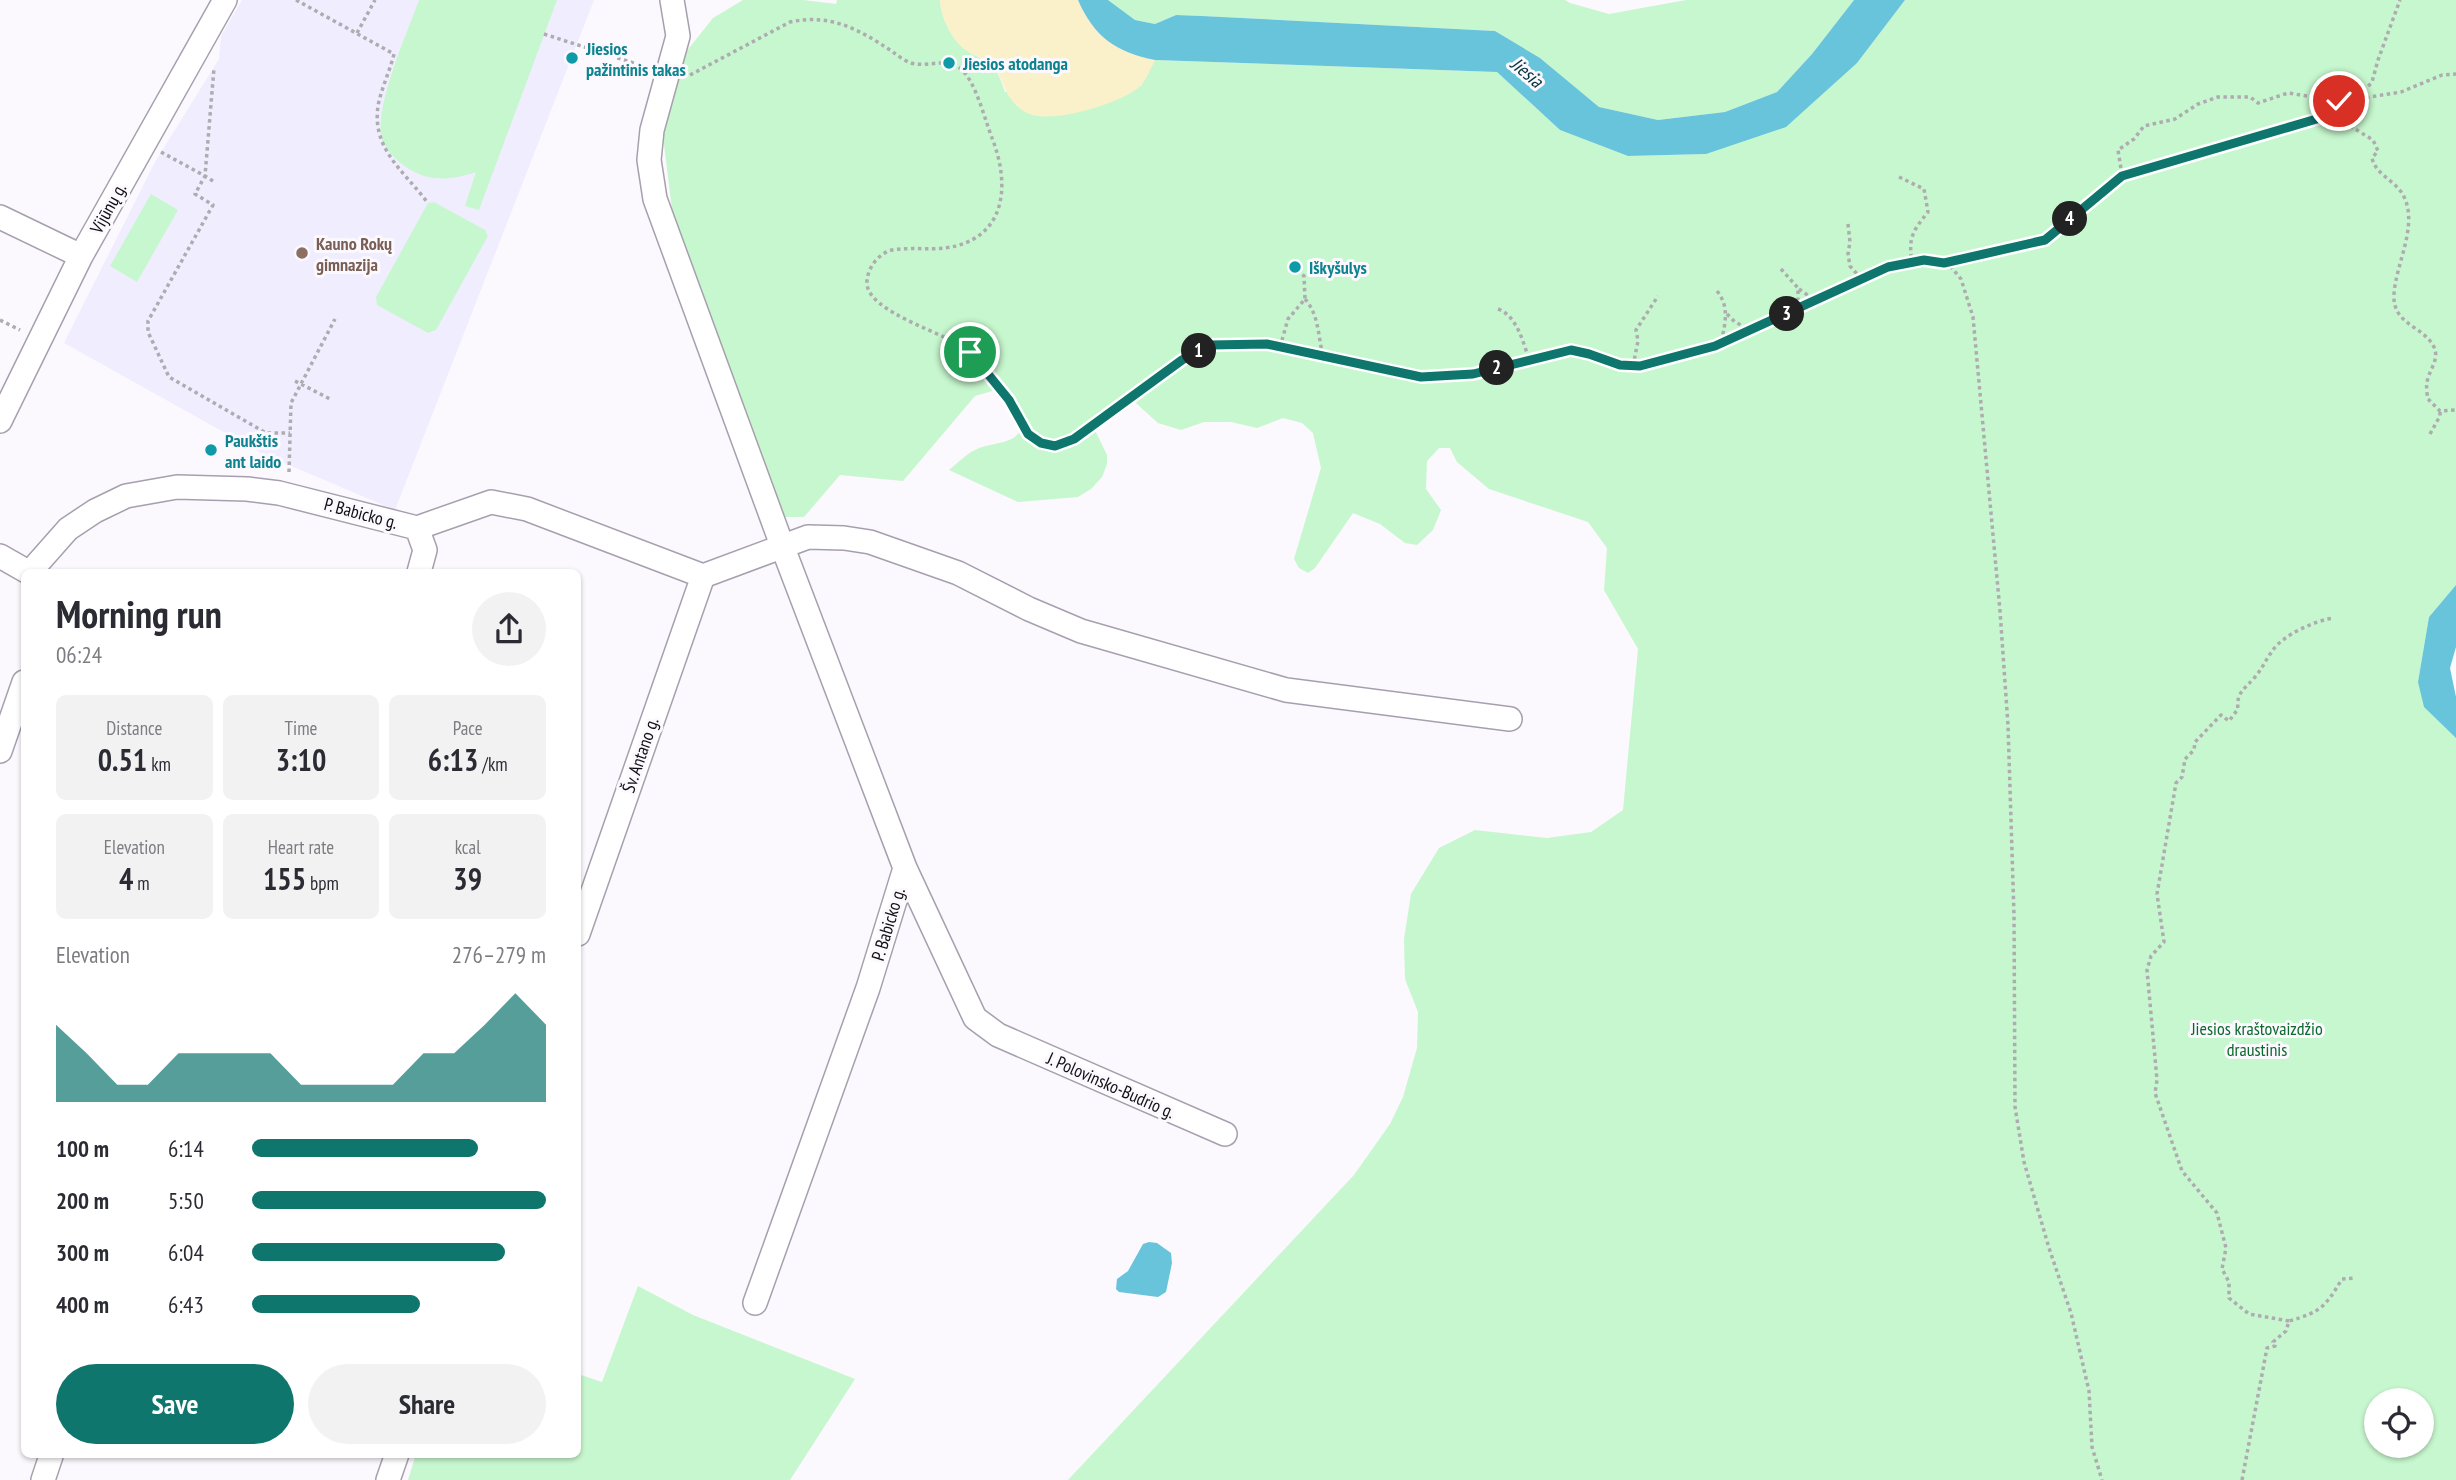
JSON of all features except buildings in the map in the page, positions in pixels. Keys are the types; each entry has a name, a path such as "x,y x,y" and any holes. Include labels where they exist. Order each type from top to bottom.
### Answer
{"street":[{"name":"Vijūnų g.","path":"0,421 81,256 225,0"},
{"name":"P. Babicko g.","path":"672,0 678,36 652,130 649,160 655,199 905,869 868,988 755,1303"},
{"path":"0,217 81,256"},
{"name":"P. Babicko g.","path":"32,569 68,528 95,511 126,496 177,487 247,489 279,493 417,528 491,502 527,509 703,576"},
{"path":"417,528 425,550 420,569"},
{"path":"703,576 808,537 870,542 957,573 1028,609 1081,631 1286,690 1510,719"},
{"path":"0,556 24,569"},
{"name":"Šv. Antano g.","path":"581,925 703,576"},
{"path":"0,751 21,691"},
{"name":"J. Polovinsko-Budrio g.","path":"905,869 975,1018 998,1035 1225,1134"},
{"path":"43,1480 50,1458"},
{"path":"388,1480 396,1458"}],"path":[{"path":"296,0 394,54 379,102 379,138 394,162 428,203"},
{"path":"357,33 375,0"},
{"path":"1944,263 2045,240 2122,176 2320,118 2357,99 2372,82 2400,0"},
{"path":"544,34 682,77 693,75 790,22 806,18 827,19 844,24 912,63 949,62 962,70 971,84 998,153 1003,183 999,207 991,226 975,240 947,248 890,250 878,257 871,267 867,281 869,293 896,313 970,352 1009,400 1028,434 1041,443 1055,446 1074,439 1182,360 1210,345 1267,344 1421,377 1473,374 1571,350 1620,365 1640,366 1721,343 1888,267 1924,260 1944,263 1951,267 1961,279 1973,317 2000,611 2008,725 2014,915 2015,1107 2024,1162 2071,1313 2089,1391 2092,1447 2102,1480"},
{"path":"214,68 205,176 195,194 213,205 148,321 148,331 169,377 266,433 290,433"},
{"path":"2122,176 2118,150 2134,139 2144,126 2175,119 2198,104 2218,97 2250,97 2258,103 2288,93 2339,101 2401,92 2442,75 2456,74"},
{"path":"2343,107 2347,124 2373,140 2378,151 2372,158 2373,163 2380,169 2382,176 2397,186 2405,198 2409,218 2393,295 2397,312 2434,346 2436,358 2427,383 2428,399 2440,411 2456,410"},
{"path":"145,142 213,181"},
{"path":"1899,177 1924,189 1928,212 1913,231 1909,246 1913,262"},
{"path":"1848,224 1850,266 1857,274 1858,281"},
{"path":"1296,267 1304,276 1305,299 1311,306 1319,330 1323,356"},
{"path":"1781,269 1798,288 1817,301"},
{"path":"1798,288 1798,309"},
{"path":"1717,290 1723,298 1727,314 1721,343"},
{"path":"1633,366 1636,330 1658,296"},
{"path":"1280,347 1288,319 1305,299"},
{"path":"1498,309 1505,311 1513,322 1529,359"},
{"path":"1727,314 1735,322 1751,330"},
{"path":"289,472 291,403 335,319"},
{"path":"295,381 330,399"},
{"path":"2430,434 2440,411"},
{"path":"2334,618 2320,619 2284,639 2273,649 2253,680 2242,690 2237,699 2238,709 2229,721 2221,715 2195,742 2194,750 2185,759 2182,777 2176,783 2157,894 2164,942 2151,956 2147,970 2157,1080 2155,1093 2182,1171 2217,1213 2226,1248 2222,1269 2229,1282 2230,1298 2249,1314 2289,1321 2313,1314 2324,1306 2342,1279 2356,1278"},
{"path":"2242,1480 2267,1348 2276,1346 2273,1342 2286,1331 2289,1321"}],"shaded area":[{"name":"Kauno Rokų gimnazija","path":"242,0 594,0 395,510 263,454 64,343 155,162 219,59 221,36"}],"green space":[{"path":"419,0 557,0 479,210 465,206 476,172 449,178 423,176 399,162 382,139 382,109 387,90"},
{"name":"Jiesios kraštovaizdžio draustinis","path":"743,0 803,0 836,4 837,0 940,0 943,15 953,36 963,48 992,66 1005,92 1141,86 1155,60 1497,72 1560,130 1628,156 1706,154 1857,63 1905,0 2456,0 2456,585 2429,617 2418,682 2456,735 2456,1480 1068,1480 1354,1175 1390,1124 1403,1097 1417,1048 1418,1012 1405,979 1404,939 1411,894 1439,848 1475,830 1547,838 1591,832 1623,810 1638,649 1604,590 1607,548 1588,522 1489,489 1457,462 1450,448 1439,448 1427,461 1426,489 1441,510 1433,530 1417,545 1405,543 1380,524 1353,513 1315,568 1308,573 1299,568 1294,559 1321,468 1313,433 1302,423 1283,418 1257,428 1231,422 1204,422 1181,430 1158,423 1127,395 1090,420 1107,455 1102,477 1091,489 1078,497 1018,502 949,470 973,451 1005,442 1021,430 1024,423 1003,388 975,396 903,481 840,475 804,517 783,517 672,210 663,136 682,57 713,18"},
{"path":"1108,0 1565,0 1609,14 1686,0 1854,0 1812,54 1777,92 1725,112 1658,120 1599,107 1540,58 1495,31 1176,15 1155,24 1135,20"},
{"path":"151,194 178,210 137,282 110,266"},
{"path":"434,202 485,230 488,236 436,330 428,333 377,305 376,297 428,203"},
{"path":"638,1286 693,1315 855,1379 790,1480 408,1480 415,1458 581,1458 581,1375 602,1382"}],"sand":[{"path":"940,0 1078,0 1091,24 1108,41 1141,57 1155,60 1146,79 1128,94 1083,111 1066,115 1036,116 1025,112 1011,100 993,66 958,43 947,26"}],"water":[{"name":"Jiesia","path":"1078,0 1108,0 1135,20 1155,24 1176,15 1495,31 1540,58 1599,107 1658,120 1725,112 1777,92 1812,54 1854,0 1905,0 1857,63 1786,127 1706,154 1628,156 1560,130 1497,72 1155,60 1141,57 1108,41 1091,24"},
{"path":"2456,585 2456,647 2450,668 2456,697 2456,738 2424,707 2418,682 2429,617"},
{"path":"1157,1243 1171,1253 1172,1263 1166,1292 1158,1297 1119,1292 1116,1289 1117,1279 1128,1271 1143,1244"}],"place":[{"name":"Jiesios pažintinis takas","path":"572,58"},
{"name":"Jiesios atodanga","path":"949,63"},
{"name":"Kauno Rokų gimnazija","path":"302,253"},
{"name":"Iškyšulys","path":"1295,267"},
{"name":"Paukštis ant laido","path":"211,450"}],"route":[{"path":"970,352 1009,400 1028,434 1041,443 1055,446 1074,439 1182,360 1210,345 1267,344 1421,377 1473,374 1571,350 1620,365 1640,366 1715,346 1888,267 1924,260 1944,263 2045,240 2122,176 2320,118 2357,99 2339,101"}]}
